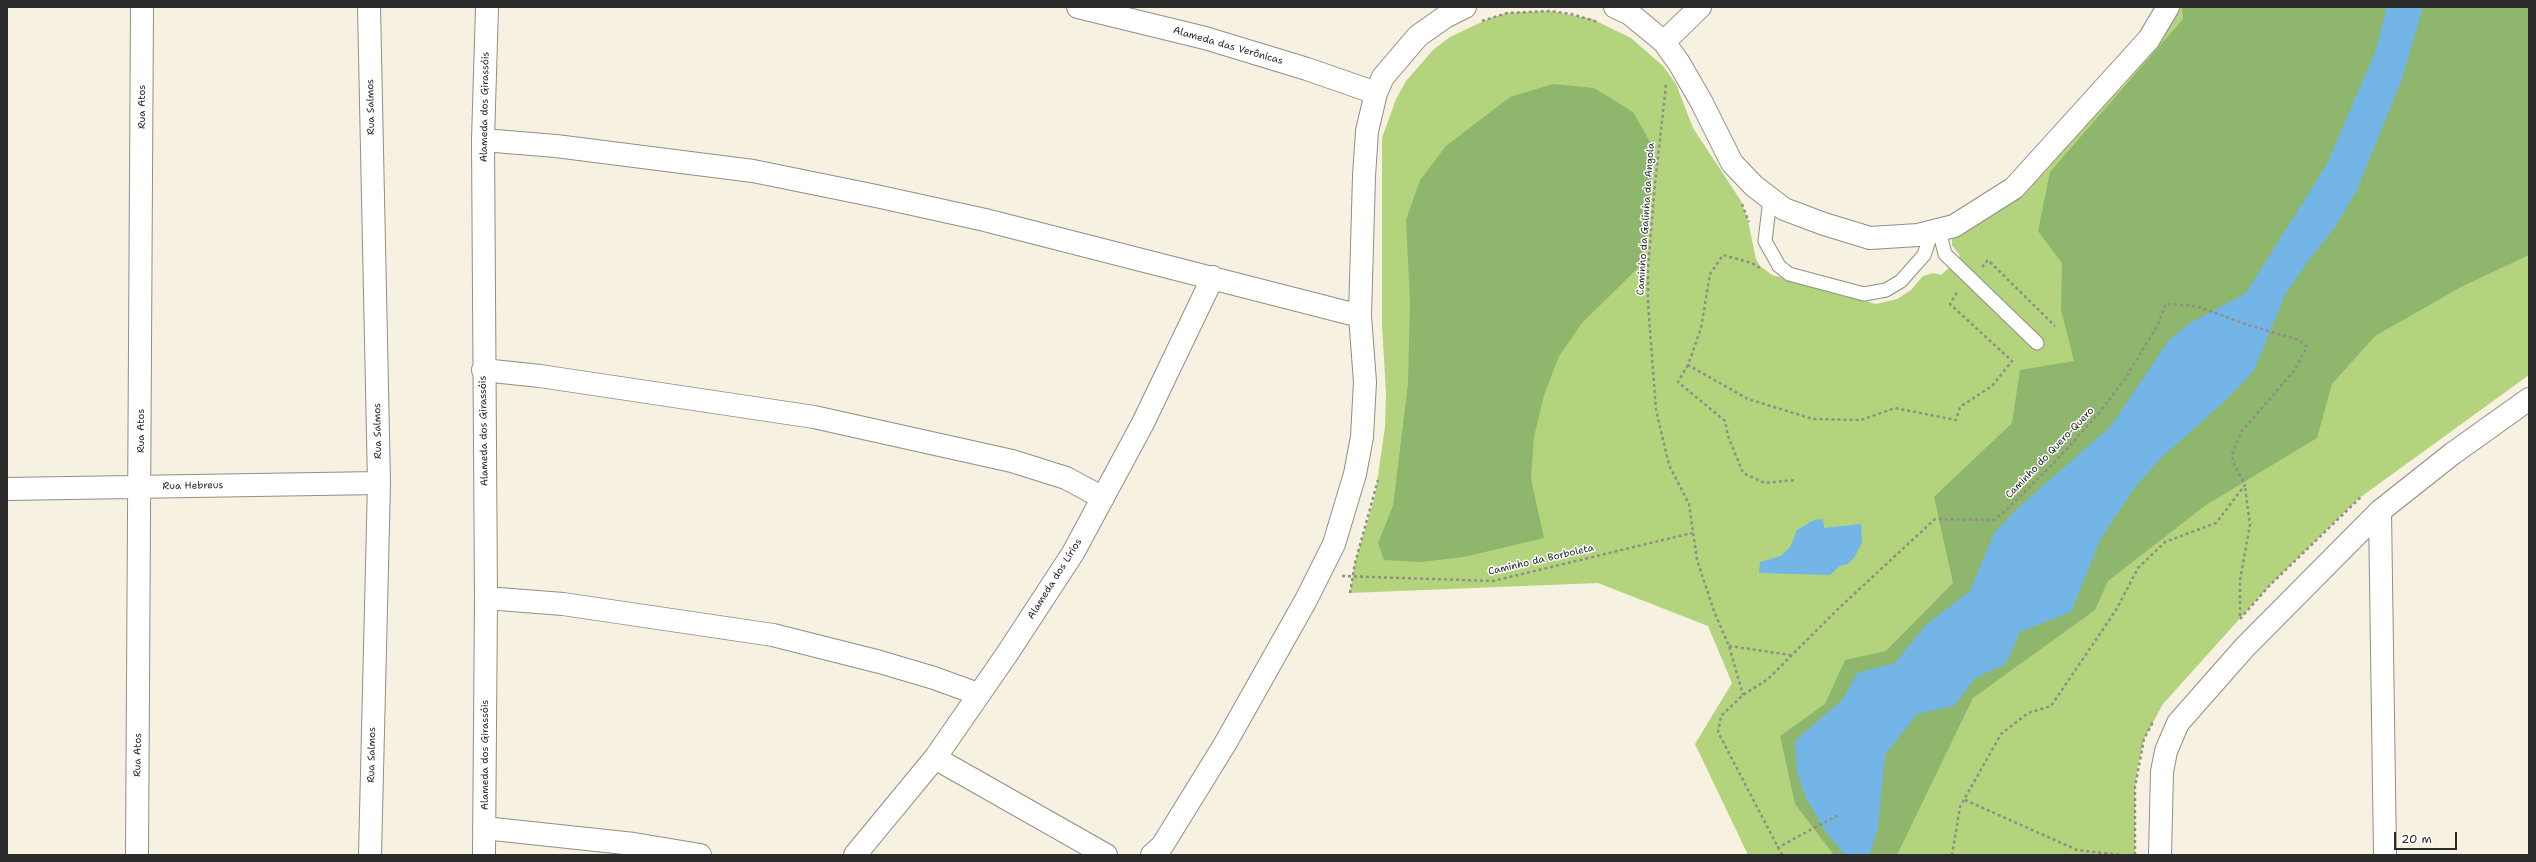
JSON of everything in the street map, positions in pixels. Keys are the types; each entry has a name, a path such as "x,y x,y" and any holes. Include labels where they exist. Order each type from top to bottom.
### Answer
{"street":[{"name":"Rua Atos","path":"137,855 141,487 142,7"},
{"name":"Rua Salmos","path":"369,7 379,483 370,855"},
{"name":"Alameda dos Girassóis","path":"484,855 486,598 483,370 483,140 488,7"},
{"name":"Alameda das Verônicas","path":"1078,7 1205,38 1307,69 1376,93"},
{"path":"1664,42 1700,7"},
{"path":"1610,16 1630,14 1664,42 1679,63 1697,94 1732,163 1754,186 1784,209 1870,238 1918,235 1954,226 2014,188 2149,39 2168,7"},
{"path":"1152,855 1162,846 1225,744 1319,575 1334,544 1347,504 1362,437 1365,382 1360,316 1366,154 1368,131 1376,93 1383,77 1418,36 1445,17 1470,16"},
{"path":"483,140 556,146 753,171 985,220 1213,277 1360,316"},
{"name":"Alameda dos Lírios","path":"855,855 934,758 1007,654 1068,560 1143,423 1213,277"},
{"path":"483,370 540,376 814,417 1012,461 1066,478 1103,498"},
{"path":"2160,855 2162,772 2166,751 2178,723 2245,647 2380,511 2452,454 2529,400"},
{"name":"Rua Hebreus","path":"7,489 379,483"},
{"path":"2380,511 2385,855"},
{"path":"486,598 563,604 773,636 880,662 934,678 978,694"},
{"path":"934,758 1106,855"},
{"path":"484,828 634,844 700,855"}],"lane":[{"path":"1770,199 1764,241 1779,266 1789,274 1864,294 1886,290 1901,281 1924,255 1935,231"},
{"path":"1935,231 1944,254 2037,343"}],"path":[{"path":"1470,16 1550,11 1610,16"},
{"name":"Caminho da Galinha da Angola","path":"1667,84 1655,184 1648,303 1656,410 1660,436 1669,465 1689,504 1697,560 1714,611 1729,646 1743,695"},
{"path":"1740,201 1750,228"},
{"path":"1756,259 1766,271 1752,263 1723,256 1710,274 1701,328 1688,365 1678,382 1725,421 1728,436 1743,473 1765,483 1795,480"},
{"path":"1977,272 1988,260 2055,326"},
{"path":"1688,365 1748,399 1813,419 1861,420 1895,408 1956,420 1960,407 1992,386 2012,361 1950,304 1958,292 1952,287"},
{"name":"Caminho do Quero-Quero","path":"1782,855 1777,848 1718,732 1721,716 1743,695 1768,679 1935,519 1994,520 2005,511 2054,462 2100,412 2126,377 2157,326 2166,304 2196,306 2299,340 2307,347 2294,371 2242,431 2232,454 2233,462 2245,485"},
{"path":"1350,594 1379,475"},
{"path":"2240,616 2240,580 2250,525 2245,485"},
{"path":"1952,855 1960,807 2001,734 2028,713 2051,706 2116,610 2138,568 2165,542 2216,523 2245,485"},
{"name":"Caminho da Borboleta","path":"1319,575 1493,581 1692,533"},
{"path":"1729,646 1792,655"},
{"path":"1965,800 2077,850 2121,855"},
{"path":"1777,848 1840,814"}],"green space":[{"path":"2177,7 2529,7 2529,375 2358,499 2270,585 2163,704 2144,739 2138,765 2135,787 2135,855 1748,855 1695,744 1732,683 1708,626 1598,583 1350,593 1355,563 1375,496 1385,427 1386,393 1382,326 1382,138 1396,99 1406,81 1433,50 1450,37 1488,19 1507,13 1550,11 1592,19 1631,38 1663,66 1676,84 1693,128 1741,201 1748,221 1756,259 1760,266 1772,275 1876,304 1897,299 1911,290 1923,276 1933,273 1941,275 1954,263 1960,256 1952,245 1952,238 2061,148 2125,84 2177,12"},
{"path":"2182,7 2529,7 2529,255 2461,287 2375,336 2332,384 2317,438 2206,505 2108,581 2095,610 1973,698 1897,855 1834,855 1795,804 1780,736 1825,704 1845,660 1886,651 1953,583 1934,497 2012,423 2020,370 2074,361 2061,310 2062,263 2038,231 2050,172 2183,19"},
{"path":"1553,84 1594,88 1633,112 1654,149 1649,227 1640,266 1582,323 1559,356 1544,395 1534,437 1531,479 1544,538 1464,557 1421,562 1384,560 1378,543 1393,506 1408,384 1410,301 1406,220 1420,180 1446,146 1510,97"}],"water":[{"path":"2387,7 2423,7 2402,79 2356,192 2334,229 2308,261 2285,295 2253,372 2225,401 2163,456 2136,486 2101,538 2071,612 2020,632 2006,664 1975,678 1954,706 1917,714 1885,755 1878,828 1869,855 1845,855 1826,832 1806,798 1797,771 1795,741 1843,699 1857,673 1895,663 1926,625 1970,591 1994,533 2019,507 2110,427 2169,340 2190,323 2246,293 2327,164 2376,50"},
{"path":"1823,519 1824,528 1861,524 1862,543 1854,558 1848,564 1840,566 1830,575 1759,573 1760,562 1781,556 1790,547 1797,530 1814,520"}]}
